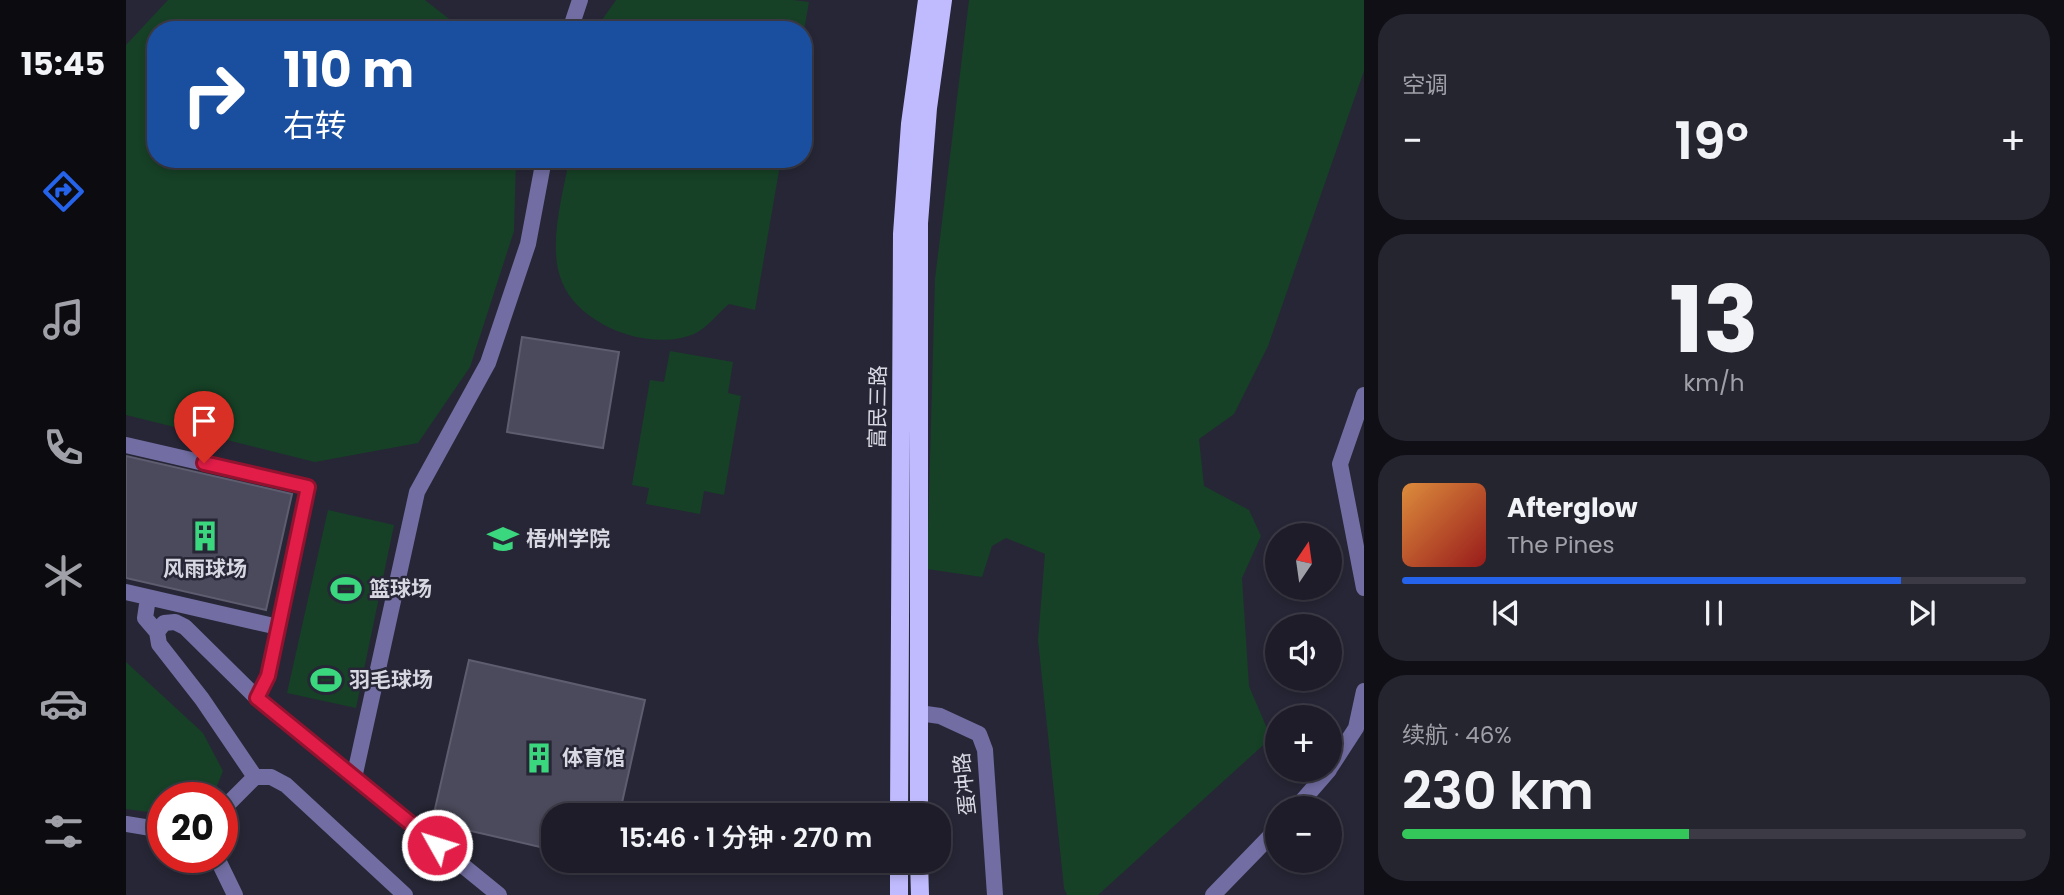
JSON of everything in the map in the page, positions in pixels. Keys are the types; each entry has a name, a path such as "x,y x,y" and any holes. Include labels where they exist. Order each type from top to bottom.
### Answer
{"main road":[{"name":"富民三路","path":"899,803 902,234 909,124 927,0"},
{"name":"富民三路","path":"919,803 919,223 928,108 943,0"},
{"path":"899,873 899,895"},
{"path":"919,873 919,895"}],"lane":[{"path":"573,21 580,0"},
{"path":"354,778 417,492 488,363 528,244 542,168"},
{"path":"1364,395 1340,464 1364,588"},
{"path":"126,445 308,487 268,676 257,698"},
{"path":"126,592 278,627"},
{"path":"148,598 145,618 157,632 159,644 202,699 256,777"},
{"path":"157,632 164,624 175,622 185,627 257,698 499,895"},
{"path":"1342,749 1356,728 1364,691"},
{"name":"蛋冲路","path":"919,713 940,716 979,734 985,750 995,895"},
{"path":"238,794 256,777 271,777 286,785 405,895"},
{"path":"1306,796 1318,782"},
{"path":"126,824 147,827"},
{"path":"1213,895 1265,841"},
{"path":"224,873 234,895"}],"green space":[{"path":"168,0 425,0 452,21 148,21"},
{"path":"616,0 809,2 806,21 601,21"},
{"path":"969,0 1364,0 1364,71 1268,346 1234,414 1199,439 1204,486 1249,510 1261,536 1242,578 1249,686 1265,724 1265,743 1098,895 1067,895 1064,888 1038,640 1045,554 1006,538 992,546 982,577 927,569 935,279"},
{"path":"147,22 147,168 516,168 514,231 470,367 418,443 315,462 126,415 126,45"},
{"path":"567,168 779,168 755,310 729,304 705,327 679,338 639,338 620,332 584,312 571,298 558,268 558,221"},
{"path":"670,351 733,362 728,393 741,396 724,495 704,491 700,514 646,504 649,488 632,485 650,380 664,382"},
{"name":"篮球场","path":"328,510 394,525 356,708 287,693"},
{"path":"126,662 203,733 223,771 219,782 147,782 147,812 126,809"}],"building":[{"path":"522,337 619,352 603,448 507,432"},
{"name":"风雨球场","path":"126,456 292,494 266,610 126,578"},
{"name":"体育馆","path":"469,660 645,700 622,803 541,803 541,847 432,822"}],"place":[{"name":"风雨球场","path":"205,536"},
{"name":"梧州学院","path":"503,539"},
{"name":"篮球场","path":"346,589"},
{"name":"羽毛球场","path":"326,680"},
{"name":"体育馆","path":"539,758"}],"route":[{"path":"204,463 308,487 268,676 257,698 437,845"}]}
